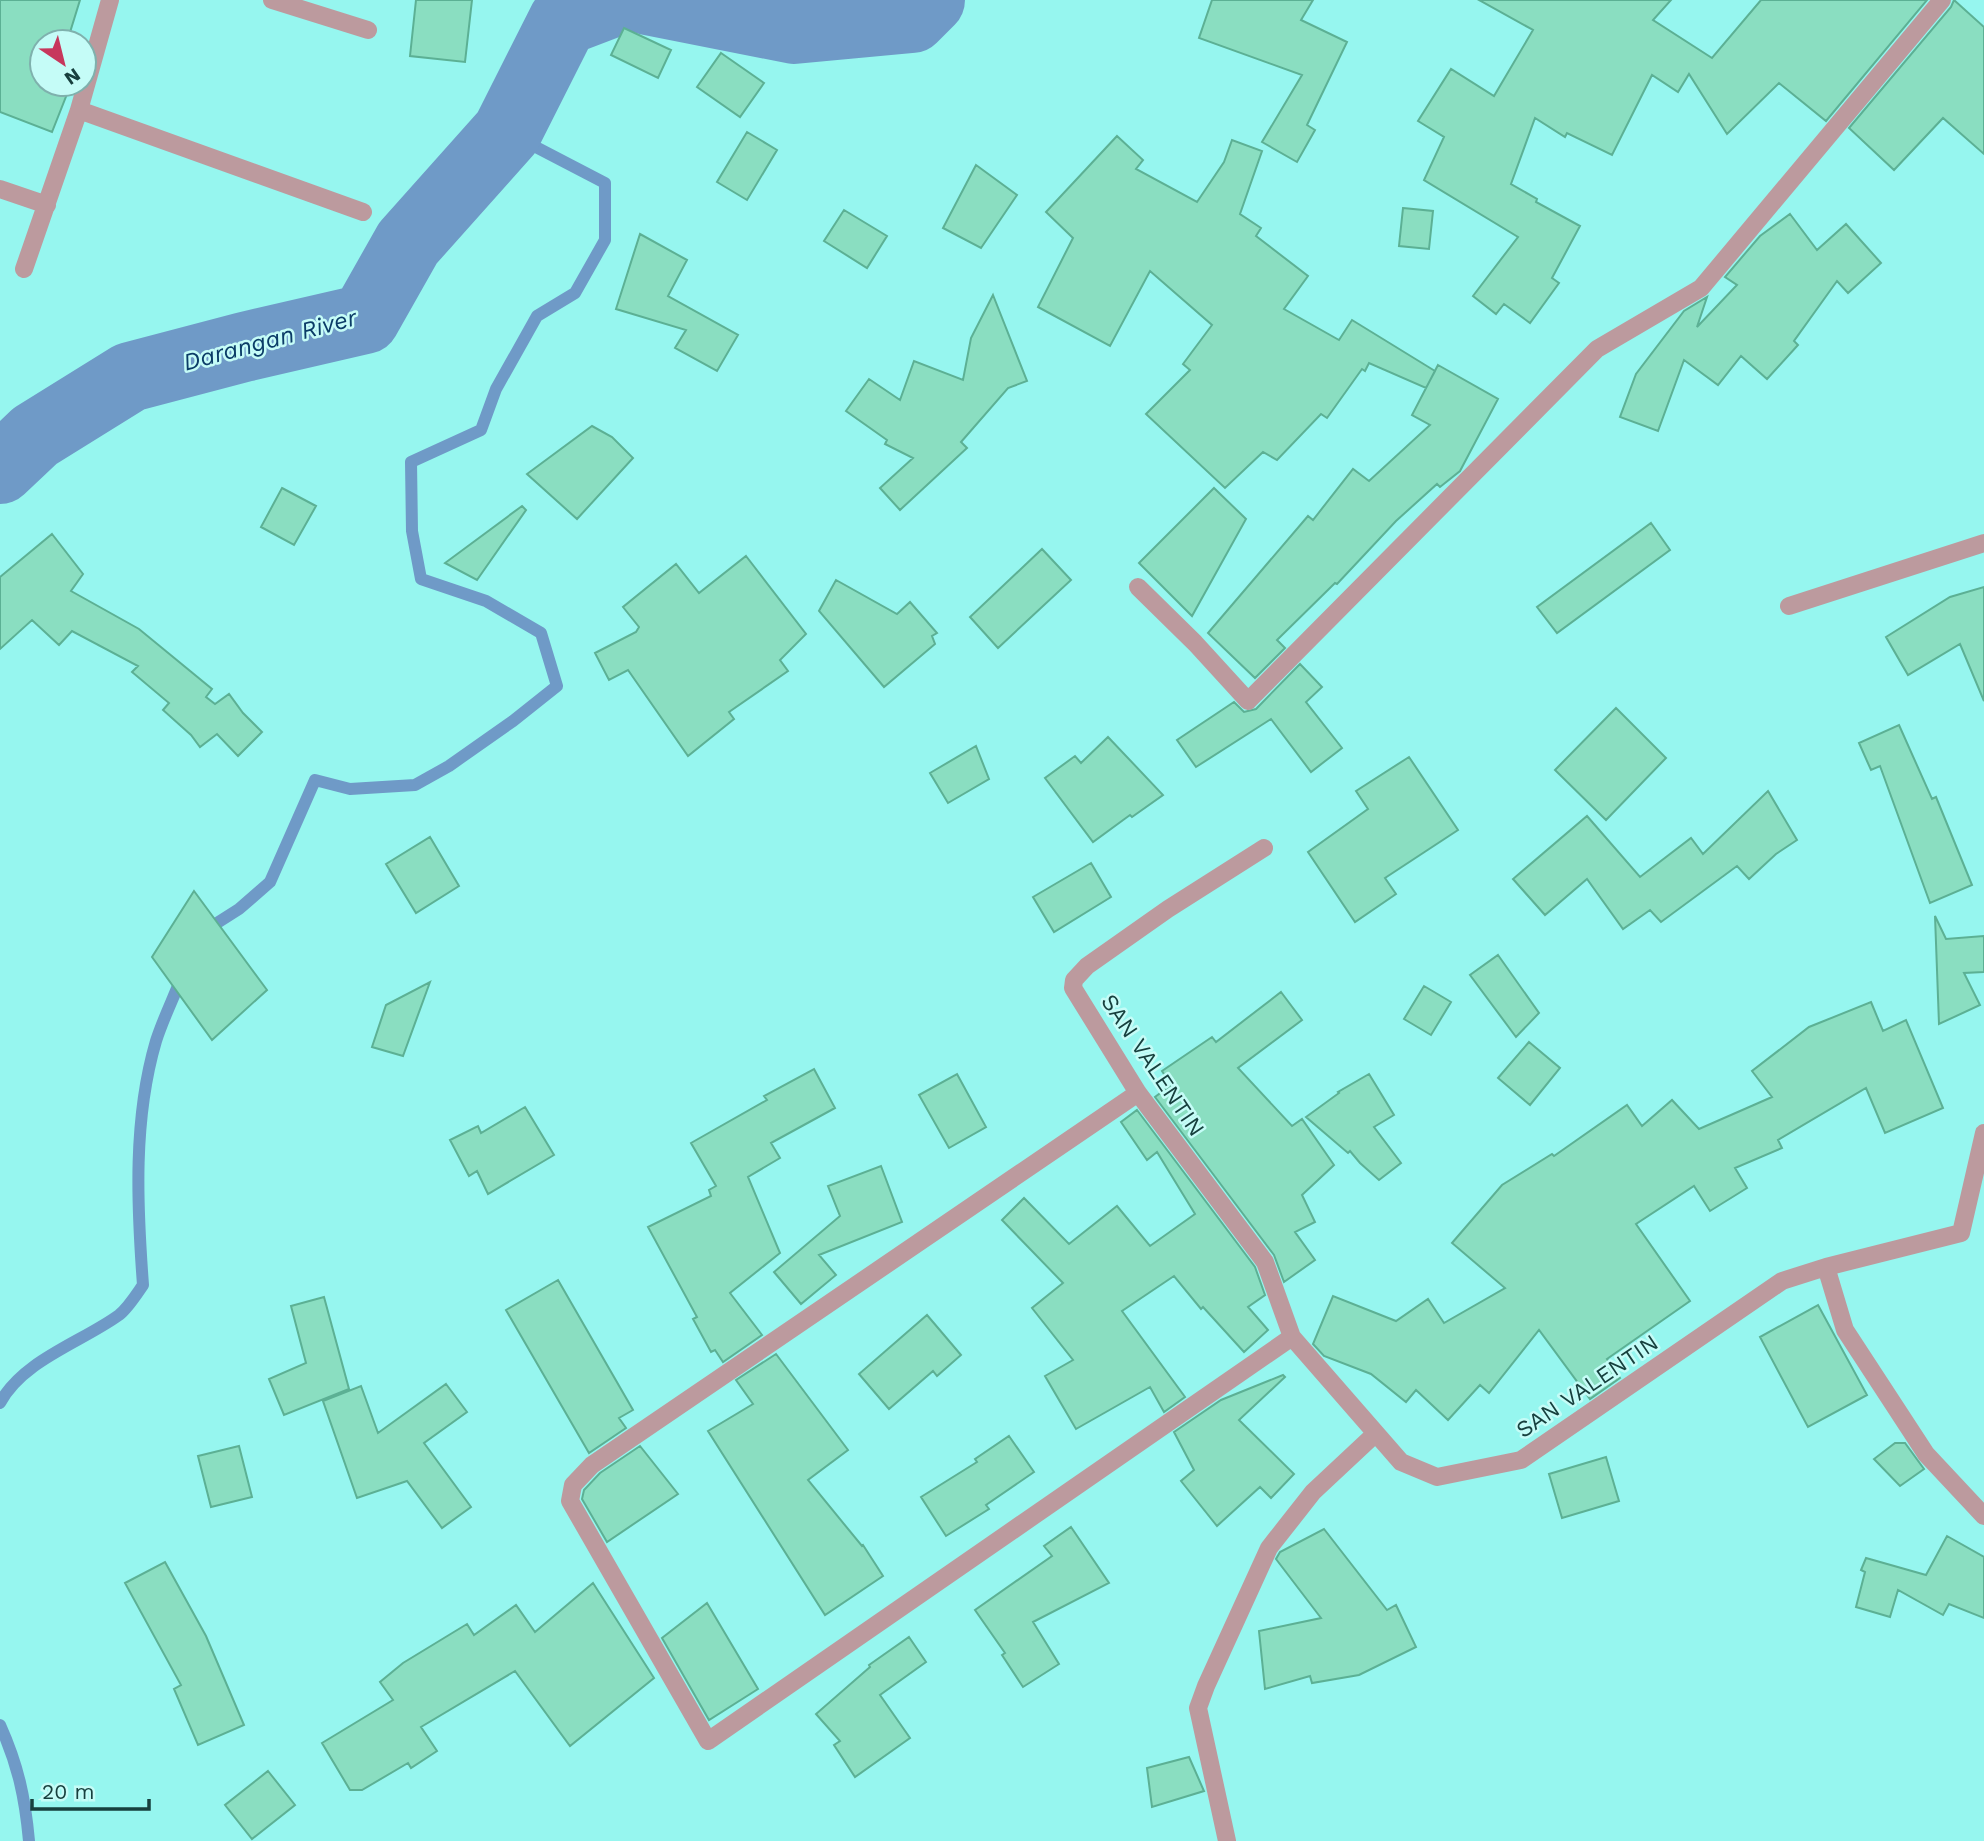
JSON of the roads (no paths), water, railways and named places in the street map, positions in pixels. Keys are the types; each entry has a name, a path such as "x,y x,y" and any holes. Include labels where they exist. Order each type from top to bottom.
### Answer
{"street":[{"path":"24,269 79,110 110,0"},
{"path":"272,0 368,30"},
{"path":"1138,587 1195,643 1248,701 1597,349 1701,288 1942,0"},
{"path":"79,110 363,212"},
{"path":"0,189 47,205"},
{"path":"1789,606 1984,543"},
{"name":"SAN VALENTIN","path":"1264,848 1168,909 1087,966 1074,980 1073,988 1138,1093 1265,1262 1293,1337 1401,1462 1437,1478 1521,1460 1782,1281 1826,1267 1961,1233 1984,1133"},
{"path":"1138,1093 592,1465 573,1485 570,1501 708,1741 1293,1337"},
{"path":"1826,1267 1845,1330 1926,1454 1984,1516"},
{"path":"1227,1841 1198,1708 1206,1686 1269,1548 1313,1492 1375,1434"}],"waterway":[{"name":"Darangan River","path":"0,469 35,436 130,377 365,319 408,243 507,132 563,21 618,0"},
{"name":"Darangan River","path":"647,0 794,29 912,18 930,0"},
{"path":"206,930 239,909 270,882 315,780 350,789 415,785 449,766 557,686 541,633 486,601 421,579 412,531 411,462 481,430 496,389 537,316 575,293 605,240 605,183 507,132"},
{"path":"0,1403 10,1388 38,1363 119,1315 143,1285 138,1193 143,1101 156,1041 182,976"},
{"path":"0,1725 20,1782 29,1841"}]}
